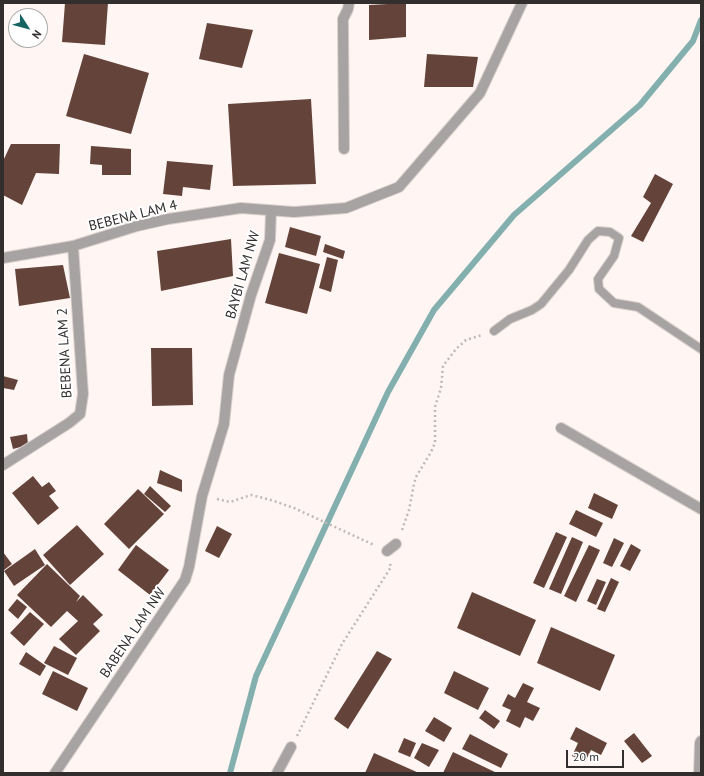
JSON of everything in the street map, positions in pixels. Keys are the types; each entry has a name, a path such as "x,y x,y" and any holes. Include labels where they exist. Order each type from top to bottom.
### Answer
{"street":[{"path":"344,149 344,19 349,3"},
{"path":"271,211 294,212 346,208 399,187 480,93 522,3"},
{"name":"BEBENA LAM 4","path":"3,258 73,246 137,226 168,219 241,208 271,211"},
{"name":"BAYBI LAM NW","path":"202,496 224,424 229,375 252,295 270,240 271,211"},
{"name":"BEBENA LAM 2","path":"3,465 69,423 80,414 83,394 73,246"},
{"path":"561,428 701,509"},
{"name":"BABENA LAM NW","path":"55,773 185,580 189,567 202,496"},
{"path":"387,552 396,544"},
{"path":"699,773 701,741"},
{"path":"277,773 292,747"}],"lane":[{"path":"494,331 510,319 532,310 541,304 569,270 588,240 598,231 610,232 619,238 614,256 598,279 599,289 614,303 638,307 701,349"}],"path":[{"path":"396,544 409,510 416,477 435,443 434,412 441,388 443,366 456,349 466,340 494,331"},
{"path":"202,496 230,502 251,495 271,500 294,508 387,552 391,567 342,644 292,747"}],"building":[{"path":"65,3 108,3 105,45 62,42"},
{"path":"406,3 406,37 369,40 369,5"},
{"path":"207,23 253,30 242,68 199,59"},
{"path":"84,54 149,73 131,134 66,116"},
{"path":"427,54 478,57 473,87 424,87"},
{"path":"311,99 316,184 233,186 228,104"},
{"path":"11,144 60,144 59,174 36,173 22,205 3,195 3,161"},
{"path":"91,146 131,149 131,175 102,175 102,165 90,164"},
{"path":"167,161 213,165 210,190 183,187 182,196 163,194"},
{"path":"655,174 673,184 643,242 631,236 651,203 643,197"},
{"path":"290,227 321,236 316,256 285,247"},
{"path":"231,239 233,276 161,291 157,251"},
{"path":"325,244 345,251 343,259 323,252"},
{"path":"279,253 320,264 307,314 265,303"},
{"path":"327,257 338,260 331,292 319,288"},
{"path":"63,265 70,298 19,306 15,269"},
{"path":"151,348 192,348 193,405 152,406"},
{"path":"3,376 18,380 14,390 3,388"},
{"path":"27,434 28,445 13,449 10,437"},
{"path":"160,470 182,480 182,492 157,483"},
{"path":"33,476 42,487 49,482 56,491 49,496 59,508 38,525 12,493"},
{"path":"150,486 171,506 165,512 144,494"},
{"path":"138,489 164,514 129,549 104,524"},
{"path":"594,493 618,505 612,519 588,508"},
{"path":"576,510 603,523 596,537 569,524"},
{"path":"77,525 104,554 70,585 43,555"},
{"path":"217,526 232,534 219,558 205,551"},
{"path":"556,532 567,537 544,588 533,583"},
{"path":"572,537 583,542 561,594 549,589"},
{"path":"614,538 624,543 612,567 603,563"},
{"path":"631,544 641,550 630,571 620,566"},
{"path":"136,545 169,570 150,595 118,570"},
{"path":"589,545 600,550 576,602 564,596"},
{"path":"35,549 45,565 14,586 4,571"},
{"path":"3,552 12,564 4,570 3,569"},
{"path":"47,564 80,596 76,602 83,595 103,615 93,624 100,631 76,655 59,639 78,621 67,611 51,627 17,595"},
{"path":"611,578 619,582 605,612 597,609"},
{"path":"597,579 606,582 596,605 587,601"},
{"path":"472,592 536,620 520,656 457,628"},
{"path":"17,599 27,607 18,619 8,610"},
{"path":"30,612 44,624 24,646 10,633"},
{"path":"551,627 615,655 600,691 537,663"},
{"path":"54,646 77,658 68,675 44,663"},
{"path":"377,651 392,659 348,729 334,719"},
{"path":"26,652 46,666 40,676 19,664"},
{"path":"53,671 88,688 77,711 42,694"},
{"path":"454,671 489,688 478,710 444,693"},
{"path":"523,683 534,688 527,702 540,708 533,721 525,717 520,728 506,721 511,710 502,706 508,694 515,698"},
{"path":"485,710 500,721 494,729 479,718"},
{"path":"434,717 452,728 444,742 425,731"},
{"path":"576,727 607,743 601,755 591,750 585,762 572,756 578,743 570,739"},
{"path":"634,733 652,756 642,763 624,741"},
{"path":"470,734 508,754 501,768 462,749"},
{"path":"404,738 416,743 410,757 398,752"},
{"path":"422,743 439,750 429,767 414,758"},
{"path":"453,752 497,773 443,773"},
{"path":"374,753 419,773 365,773"}],"waterway":[{"path":"230,773 256,676 388,392 434,310 514,215 640,105 693,41 701,20"}]}
